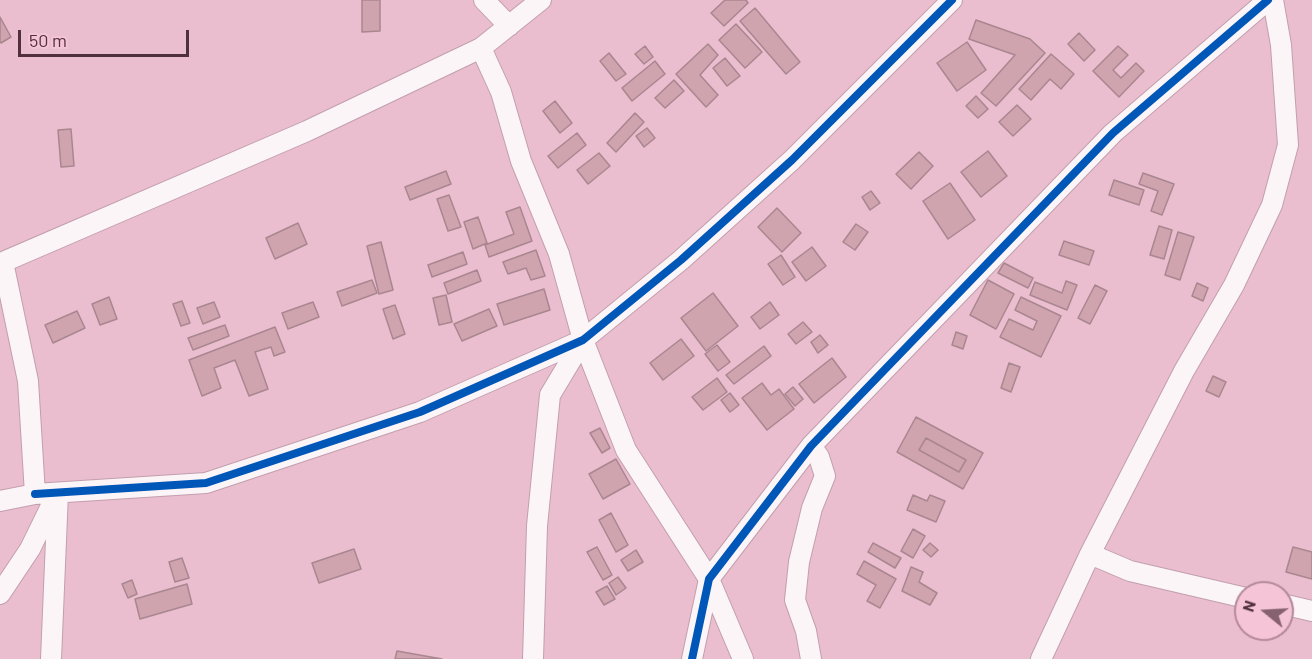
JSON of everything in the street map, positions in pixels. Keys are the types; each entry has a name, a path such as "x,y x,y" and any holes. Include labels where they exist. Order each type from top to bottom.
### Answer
{"street":[{"path":"484,0 509,26"},
{"path":"36,494 28,381 2,259 307,131 482,48 541,0"},
{"path":"0,501 36,494 206,483 420,412 583,340 681,260 792,160 952,0"},
{"path":"692,659 709,579 811,446 1113,133 1269,0"},
{"path":"1041,659 1090,554 1184,371 1234,285 1272,205 1288,145 1281,45 1273,0"},
{"path":"482,48 501,92 520,161 559,254 583,340 626,450 709,579 743,659"},
{"path":"533,659 537,526 550,395 583,340"},
{"path":"811,446 819,457 825,476 812,508 799,562 795,600 806,631 811,659"},
{"path":"0,594 30,549 58,493"},
{"path":"51,659 58,493"},
{"path":"1090,554 1130,571 1234,595"},
{"path":"1294,607 1312,611"}],"building":[{"path":"362,0 380,0 380,31 362,32"},
{"path":"725,0 746,0 748,3 724,26 711,13"},
{"path":"755,8 800,62 786,74 740,21"},
{"path":"0,17 11,37 1,43 0,41"},
{"path":"976,20 1030,39 1045,53 996,106 981,93 1015,55 969,39"},
{"path":"736,24 762,52 745,68 719,40"},
{"path":"1079,33 1095,50 1084,61 1068,44"},
{"path":"967,42 986,70 957,91 937,63"},
{"path":"708,44 718,55 700,75 718,95 706,107 676,74"},
{"path":"645,46 653,57 644,64 635,54"},
{"path":"1118,46 1128,55 1113,70 1121,78 1136,63 1144,71 1119,97 1093,71"},
{"path":"609,53 626,74 616,81 600,61"},
{"path":"1051,54 1074,74 1061,89 1050,79 1031,100 1019,89"},
{"path":"725,58 740,76 727,86 713,68"},
{"path":"655,61 665,74 632,101 622,88"},
{"path":"674,80 684,91 665,108 655,98"},
{"path":"976,96 988,109 978,118 966,106"},
{"path":"555,101 572,123 560,133 543,111"},
{"path":"1017,105 1031,119 1013,136 999,122"},
{"path":"635,113 644,122 616,152 607,143"},
{"path":"647,128 655,138 644,147 636,136"},
{"path":"71,129 74,166 61,167 58,130"},
{"path":"577,133 586,145 558,168 548,156"},
{"path":"988,151 1007,176 981,197 961,172"},
{"path":"919,152 933,166 911,189 896,174"},
{"path":"599,153 610,166 588,184 577,170"},
{"path":"446,171 451,184 410,200 405,187"},
{"path":"1143,173 1174,184 1162,215 1151,211 1158,191 1139,184"},
{"path":"1114,180 1144,190 1139,205 1109,195"},
{"path":"950,183 975,220 948,239 923,201"},
{"path":"871,191 880,203 870,210 862,197"},
{"path":"449,195 461,227 448,231 437,199"},
{"path":"520,207 532,241 489,257 485,245 514,234 506,212"},
{"path":"777,208 801,233 782,252 758,227"},
{"path":"478,217 487,243 473,249 464,222"},
{"path":"298,223 307,244 275,259 266,238"},
{"path":"856,224 868,232 855,250 843,242"},
{"path":"1159,226 1172,230 1164,259 1150,255"},
{"path":"1178,232 1194,237 1180,280 1165,275"},
{"path":"1064,241 1094,251 1089,265 1059,255"},
{"path":"381,242 393,290 379,294 367,246"},
{"path":"812,247 826,266 806,281 792,262"},
{"path":"536,250 545,276 531,280 526,268 508,274 503,262"},
{"path":"463,252 467,264 432,277 428,265"},
{"path":"781,255 795,277 783,285 768,264"},
{"path":"1004,263 1033,278 1028,288 998,273"},
{"path":"477,270 481,281 448,294 444,283"},
{"path":"372,280 377,293 342,306 337,292"},
{"path":"988,280 1014,294 996,329 970,315"},
{"path":"1066,281 1077,285 1067,310 1030,295 1035,282 1062,293"},
{"path":"1197,283 1208,288 1203,301 1192,296"},
{"path":"1095,285 1107,291 1090,324 1078,318"},
{"path":"544,289 550,310 504,325 497,304"},
{"path":"713,293 738,326 706,351 681,318"},
{"path":"446,295 452,322 439,325 433,298"},
{"path":"109,297 117,319 100,325 92,304"},
{"path":"1021,297 1061,316 1041,357 1000,337 1009,319 1033,330 1037,321 1015,310"},
{"path":"182,301 190,323 181,326 173,304"},
{"path":"214,302 220,317 203,324 197,308"},
{"path":"313,302 319,317 288,329 282,313"},
{"path":"770,302 779,315 760,329 751,317"},
{"path":"395,305 405,334 393,339 383,309"},
{"path":"489,309 497,326 462,341 454,324"},
{"path":"77,311 85,328 53,343 45,325"},
{"path":"803,322 812,332 796,344 788,334"},
{"path":"225,325 229,336 193,350 188,338"},
{"path":"275,327 285,352 274,356 271,347 255,352 268,389 249,396 235,360 214,368 221,388 202,396 189,360"},
{"path":"956,332 967,336 963,349 952,345"},
{"path":"820,335 828,345 818,353 811,342"},
{"path":"681,339 694,356 663,380 650,363"},
{"path":"717,345 730,362 718,371 705,354"},
{"path":"764,346 771,356 734,384 726,375"},
{"path":"832,358 846,377 814,403 799,384"},
{"path":"1009,363 1020,367 1011,392 1001,388"},
{"path":"1213,376 1226,382 1219,397 1206,391"},
{"path":"717,378 727,392 703,410 692,397"},
{"path":"762,383 771,395 779,389 794,409 767,430 742,398"},
{"path":"793,387 803,399 795,406 785,394"},
{"path":"730,393 739,405 730,412 721,400"},
{"path":"916,417 983,453 963,489 897,452","holes":["926,438 966,460 959,472 919,450"]},
{"path":"600,428 610,448 602,453 590,433"},
{"path":"926,438 966,460 959,472 919,450"},
{"path":"616,459 630,484 603,499 589,474"},
{"path":"913,495 927,501 930,495 945,501 936,522 907,510"},
{"path":"611,513 628,545 616,552 599,520"},
{"path":"913,529 925,536 913,558 901,551"},
{"path":"873,543 901,558 895,568 868,552"},
{"path":"930,543 938,550 931,557 923,550"},
{"path":"597,547 612,575 603,580 587,552"},
{"path":"1293,547 1312,552 1312,579 1286,572"},
{"path":"354,549 361,569 319,583 312,563"},
{"path":"636,550 643,562 628,571 621,560"},
{"path":"182,558 189,578 175,582 169,562"},
{"path":"864,561 896,579 880,608 867,601 876,585 857,574"},
{"path":"911,567 923,572 919,582 937,593 930,605 902,591"},
{"path":"618,577 626,588 616,595 609,583"},
{"path":"132,580 137,594 128,598 122,584"},
{"path":"187,584 192,604 140,619 135,599"},
{"path":"607,586 615,599 604,605 596,592"},
{"path":"397,651 442,659 395,659"}],"cycle path":[{"path":"35,494 206,483 420,412 583,340 681,260 792,160 952,0"},
{"path":"692,659 709,579 811,446 1113,133 1268,0"}]}
